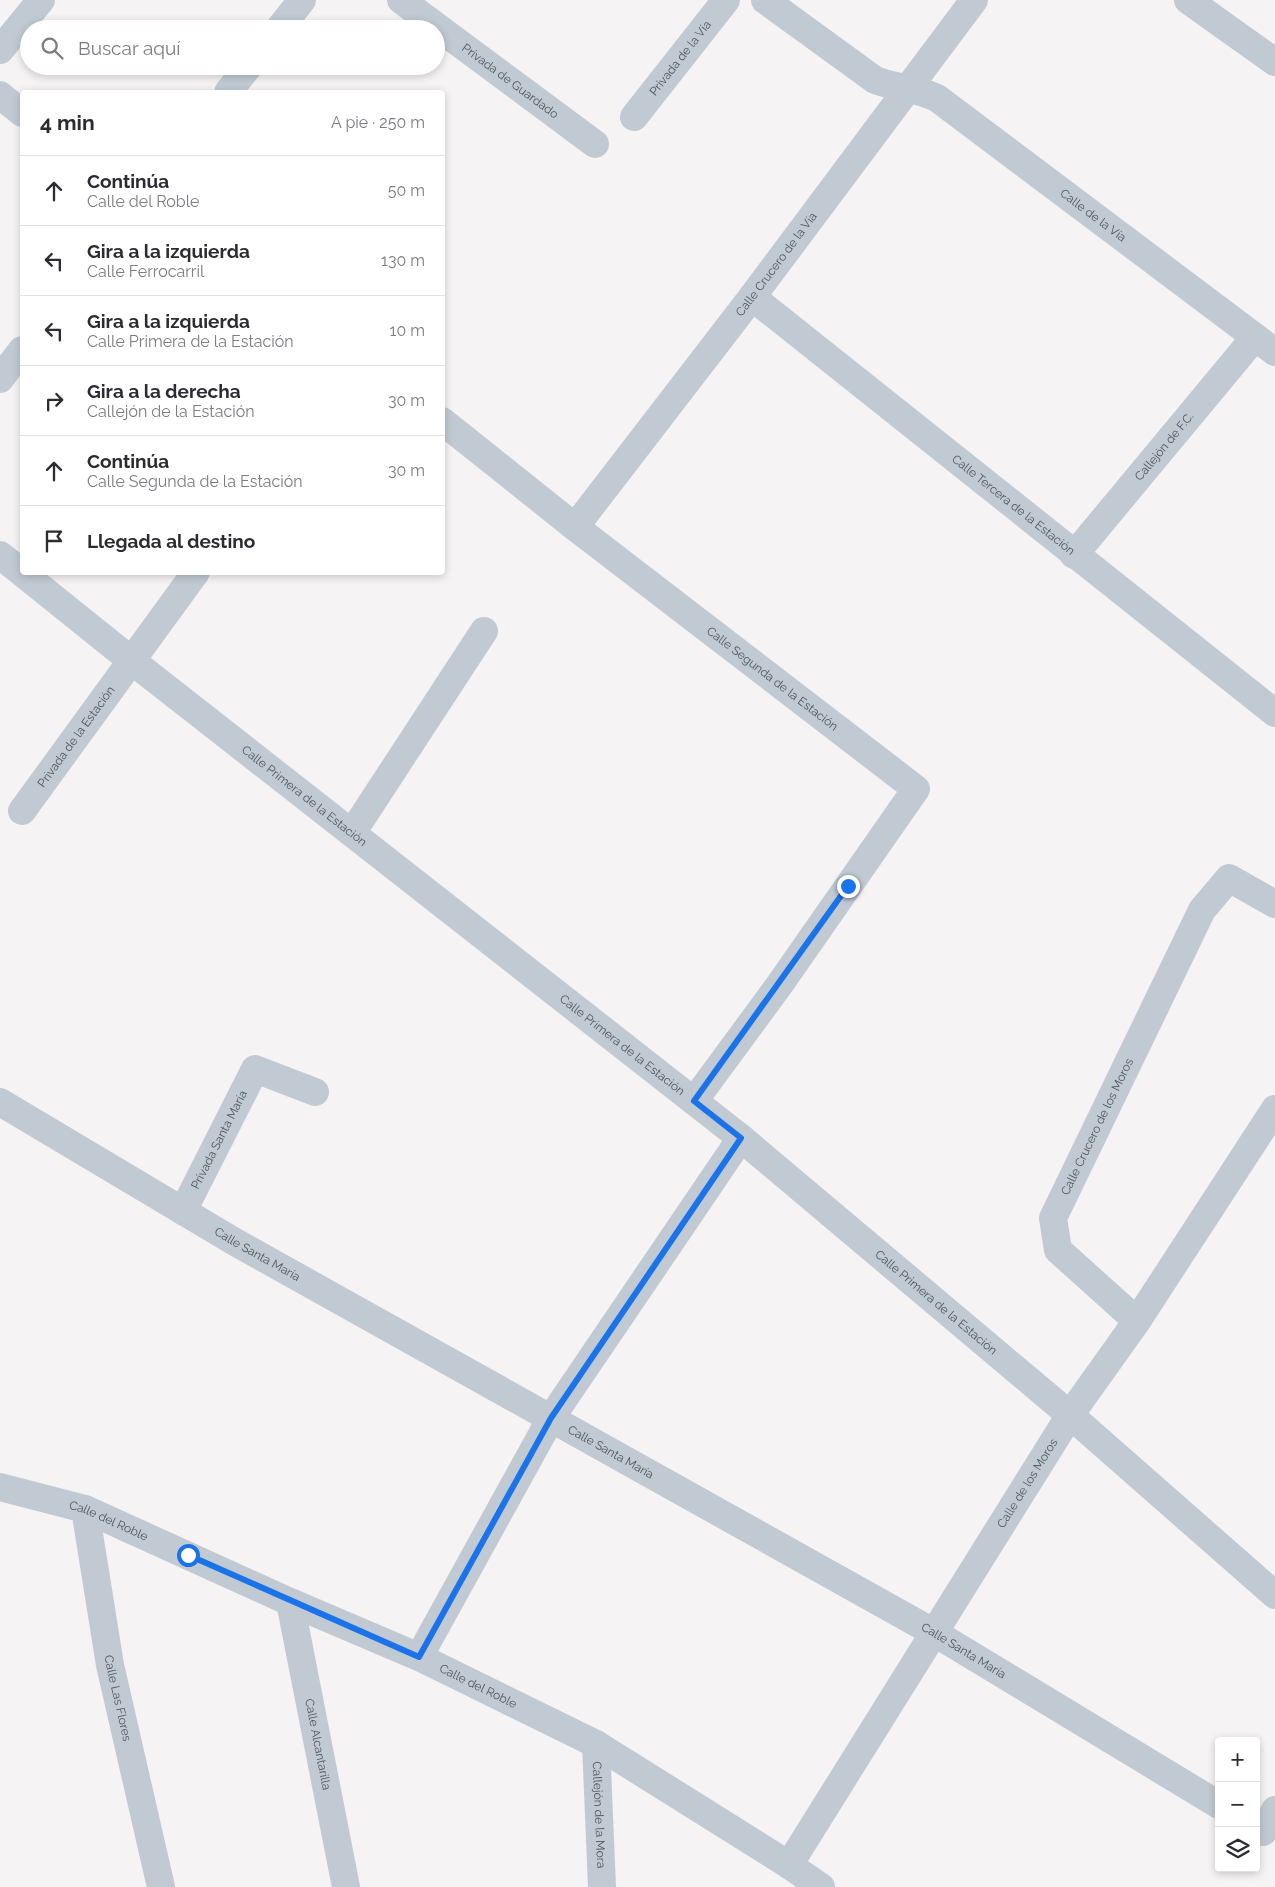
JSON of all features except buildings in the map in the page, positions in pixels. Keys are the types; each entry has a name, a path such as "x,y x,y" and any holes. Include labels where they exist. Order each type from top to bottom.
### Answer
{"street":[{"path":"25,20 41,0"},
{"path":"286,20 302,0"},
{"name":"Privada de Guardado","path":"401,0 428,20"},
{"name":"Privada de la Vía","path":"634,116 726,0"},
{"name":"Calle de la Vía","path":"765,0 876,80 890,86 924,92 937,98 1265,344"},
{"name":"Calle Crucero de la Vía","path":"575,527 752,296 974,0"},
{"path":"1188,0 1275,62"},
{"path":"0,50 20,26"},
{"name":"Privada de Guardado","path":"445,33 595,144"},
{"path":"230,90 242,75"},
{"path":"0,95 20,111"},
{"name":"Calle Tercera de la Estación","path":"752,296 1074,555 1275,713"},
{"name":"Callejón de F.C.","path":"1074,555 1265,344"},
{"path":"0,378 20,353"},
{"name":"Calle Segunda de la Estación","path":"445,423 575,527 916,789 780,984 694,1101"},
{"name":"Calle Primera de la Estación","path":"0,554 20,570"},
{"name":"Calle Primera de la Estación","path":"26,575 132,661 741,1138 1070,1415 1275,1595"},
{"name":"Privada de la Estación","path":"22,811 194,575"},
{"path":"352,833 484,631"},
{"name":"Calle Crucero de los Moros","path":"1137,1321 1058,1250 1053,1218 1202,910 1230,878 1275,904"},
{"name":"Privada Santa María","path":"183,1211 255,1069 315,1092"},
{"name":"Calle Santa María","path":"0,1102 183,1211 933,1632 1215,1803"},
{"name":"Calle de los Moros","path":"789,1865 1070,1415 1137,1321 1275,1109"},
{"path":"419,1657 551,1418 741,1138"},
{"name":"Calle del Roble","path":"0,1487 85,1509 290,1602 419,1657 596,1744 821,1887"},
{"name":"Calle Las Flores","path":"85,1509 110,1665 161,1887"},
{"name":"Calle Alcantarilla","path":"290,1602 346,1887"},
{"name":"Callejón de la Mora","path":"596,1744 602,1887"}],"route":[{"path":"188,1555 290,1602 419,1657 551,1418 741,1138 694,1101 780,984 848,886"}]}
